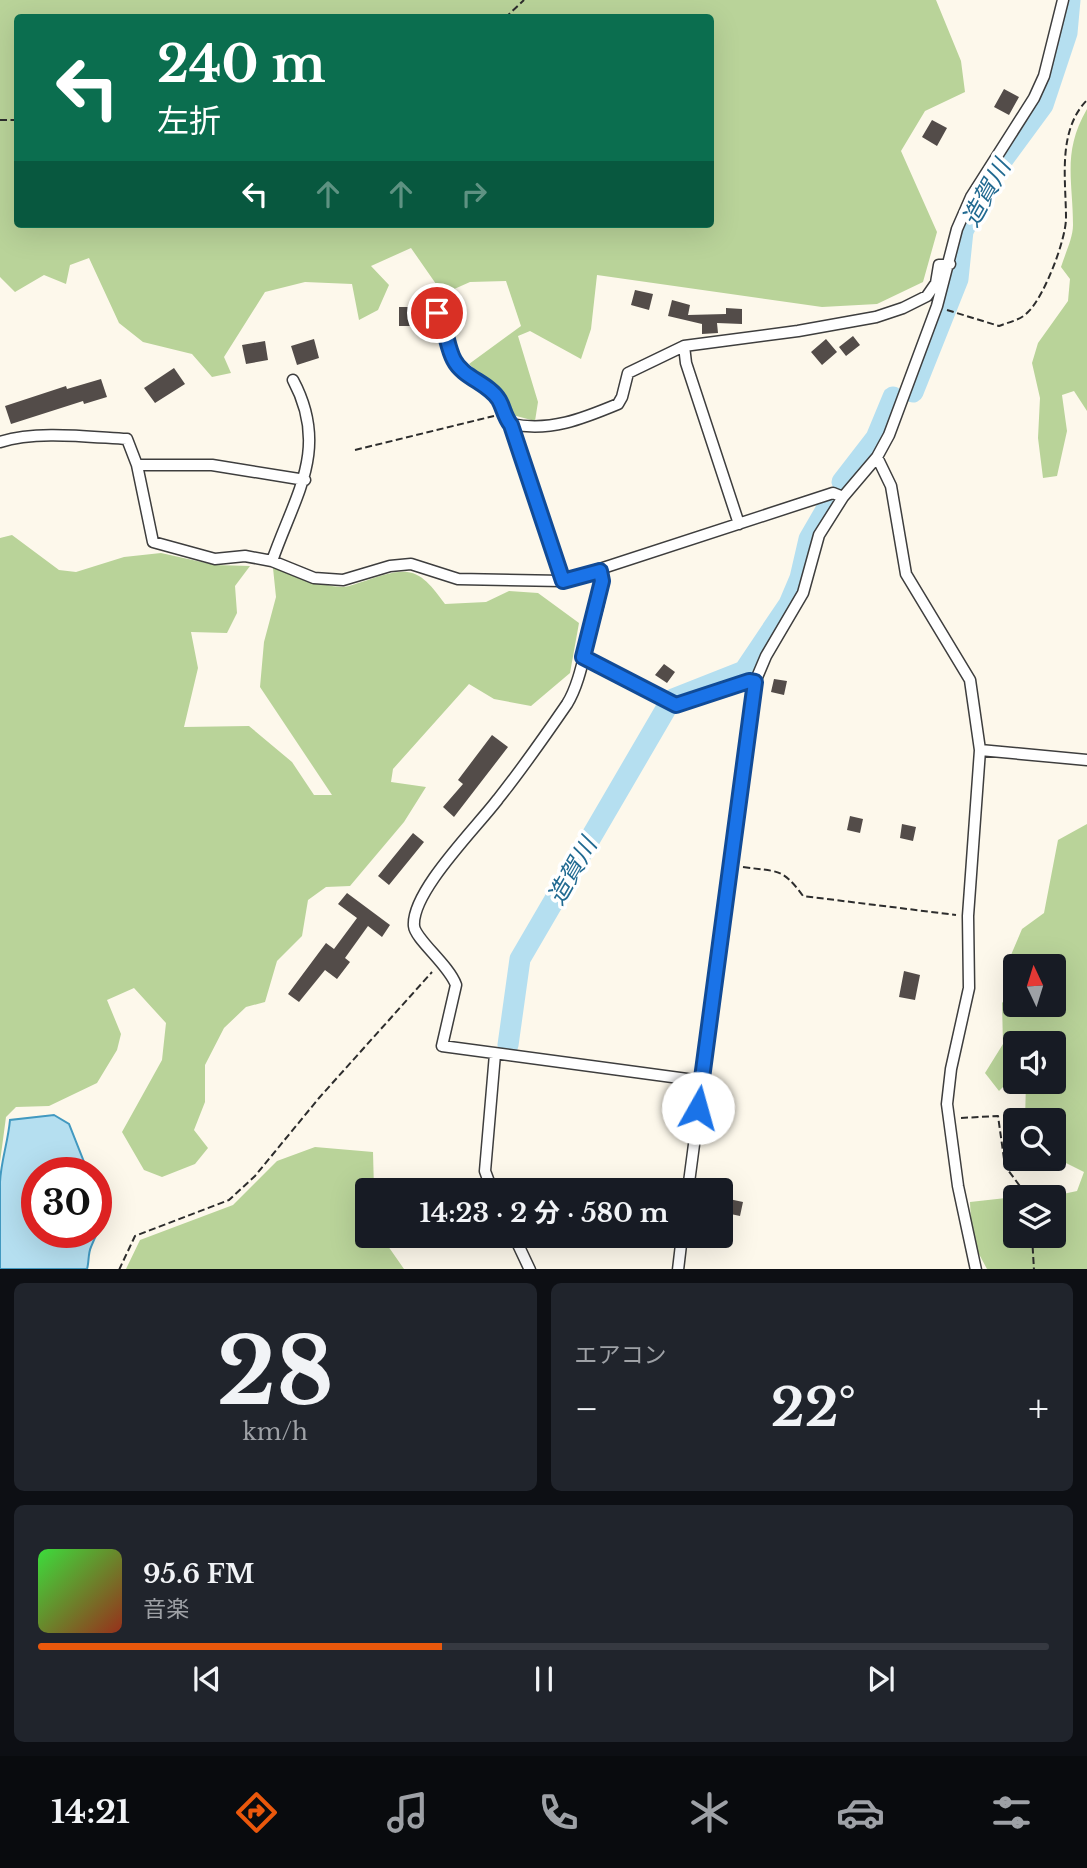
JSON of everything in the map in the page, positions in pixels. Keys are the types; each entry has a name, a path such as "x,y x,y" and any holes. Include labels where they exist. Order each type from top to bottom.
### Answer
{"street":[{"path":"690,1178 755,682 766,656 803,593 819,535 843,497 877,457 889,435 932,320 950,264 957,229 971,197 1034,99 1044,76 1063,0"},
{"path":"511,425 534,429 552,426 618,404 628,373 684,346 876,317 927,296 936,283 939,265 950,264"},
{"path":"437,313 445,326 453,359 460,370 499,400 503,415 511,425 563,581"},
{"path":"684,346 686,363 739,524"},
{"path":"272,561 305,480 309,444 306,403 293,380"},
{"path":"0,442 12,438 86,436 127,439 137,465 153,542 215,559 245,556 272,561 314,578 343,580 390,566 411,564 458,579 563,581 833,493 843,497"},
{"path":"877,457 891,486 906,574 970,680 980,750 968,916 969,988 951,1069 949,1119 958,1186 976,1269"},
{"path":"137,465 212,465 305,480"},
{"path":"600,571 602,581 569,701 498,799 447,859 416,908 415,934 443,961 456,985 442,1046 702,1081"},
{"path":"583,657 676,705 749,681 755,682"},
{"path":"980,750 1087,760"},
{"path":"488,1178 485,1171 495,1054"},
{"path":"520,1248 530,1269"},
{"path":"678,1269 681,1248"}],"path":[{"path":"509,14 524,0"},
{"path":"952,312 999,326 1031,310 1052,270 1066,220 1063,166 1075,119 1087,100"},
{"path":"355,450 503,415"},
{"path":"730,865 788,876 803,896 968,916"},
{"path":"118,1269 135,1236 229,1200 255,1176 318,1098 443,961"},
{"path":"949,1119 998,1116 1005,1166 1019,1185"},
{"path":"1033,1248 1034,1269"}],"green space":[{"path":"0,0 936,0 961,61 965,92 925,111 901,151 937,232 923,282 877,304 822,307 597,275 591,329 581,359 530,331 518,336 538,402 535,421 509,414 498,392 469,364 521,326 506,281 470,282 443,294 411,248 371,266 389,285 378,310 359,320 352,284 305,282 265,292 224,357 231,373 212,377 192,354 143,342 119,323 89,258 70,265 66,284 44,275 15,292 0,277"},
{"path":"1087,109 1087,411 1074,391 1062,395 1067,431 1057,476 1043,478 1038,438 1040,398 1032,363 1038,343 1068,301 1070,279 1061,267 1073,230 1072,153 1074,139"},
{"path":"12,535 59,570 76,572 124,557 161,553 215,565 250,566 235,586 237,613 227,633 191,632 198,668 184,727 249,726 292,762 314,795 332,795 260,687 264,642 276,597 273,568 342,587 394,572 413,573 428,583 445,604 486,602 509,591 538,593 579,623 570,673 531,706 494,699 469,684 393,769 391,782 426,787 404,822 350,886 326,887 308,900 302,936 277,961 265,1002 246,1007 224,1028 205,1065 205,1102 194,1130 208,1148 195,1164 162,1177 144,1170 122,1132 162,1060 166,1023 134,988 107,1000 121,1034 117,1050 97,1083 49,1106 16,1107 6,1117 0,1162 0,538"},
{"path":"1087,824 1087,1269 987,1269 972,1241 970,1202 1003,1198 1003,1248 1066,1248 1066,1193 1077,1191 1084,1172 1066,1163 1066,1108 1025,1108 1026,1094 1066,1094 1066,1031 1003,1031 1003,1044 1002,1003 1003,1002 1003,1017 1066,1017 1066,954 1011,954 1022,929 1044,913 1058,840"},
{"path":"1003,1044 1003,1087 999,1091 985,1073"},
{"path":"315,1147 373,1152 374,1178 355,1178 355,1248 389,1248 404,1269 126,1269 140,1240 233,1205 277,1161"}],"water":[{"path":"54,1115 69,1124 82,1157 21,1157 21,1248 90,1248 87,1269 0,1269 0,1182 10,1120"}],"building":[{"path":"1004,89 1019,97 1009,115 994,107"},
{"path":"932,120 947,128 937,146 922,137"},
{"path":"635,290 653,294 649,310 631,305"},
{"path":"672,300 690,305 688,315 726,314 726,308 742,309 742,324 717,323 718,333 702,334 702,324 668,316"},
{"path":"399,307 415,307 415,326 399,326"},
{"path":"853,336 860,345 846,356 839,347"},
{"path":"314,339 319,358 297,365 291,346"},
{"path":"826,339 837,352 822,365 811,352"},
{"path":"265,341 268,360 246,364 242,345"},
{"path":"174,368 185,384 155,403 144,388"},
{"path":"101,379 107,397 84,404 83,401 11,424 5,406 66,386 67,389"},
{"path":"664,664 675,672 667,683 655,675"},
{"path":"774,679 787,681 784,695 771,692"},
{"path":"492,735 508,747 454,817 443,807 463,784 458,780"},
{"path":"850,816 863,819 860,833 847,830"},
{"path":"902,824 916,827 913,841 900,838"},
{"path":"413,833 424,842 389,885 378,876"},
{"path":"347,893 390,925 382,937 368,926 345,958 350,962 337,979 325,970 299,1002 288,994 326,943 334,949 357,918 338,904"},
{"path":"904,971 920,975 915,1000 899,997"},
{"path":"733,1200 743,1202 740,1216 733,1214"}],"waterway":[{"name":"造賀川","path":"913,392 958,279 963,231 996,169 1043,105 1067,33 1070,0"},
{"name":"造賀川","path":"842,482 876,438 893,397"},
{"name":"造賀川","path":"673,699 744,671 789,604 800,578 809,539 831,501"},
{"name":"造賀川","path":"508,1045 520,959 667,707"}],"route":[{"path":"437,313 445,326 453,359 460,370 499,400 503,415 511,425 563,581 600,571 602,581 583,657 676,705 749,681 755,682 698,1108"}]}
